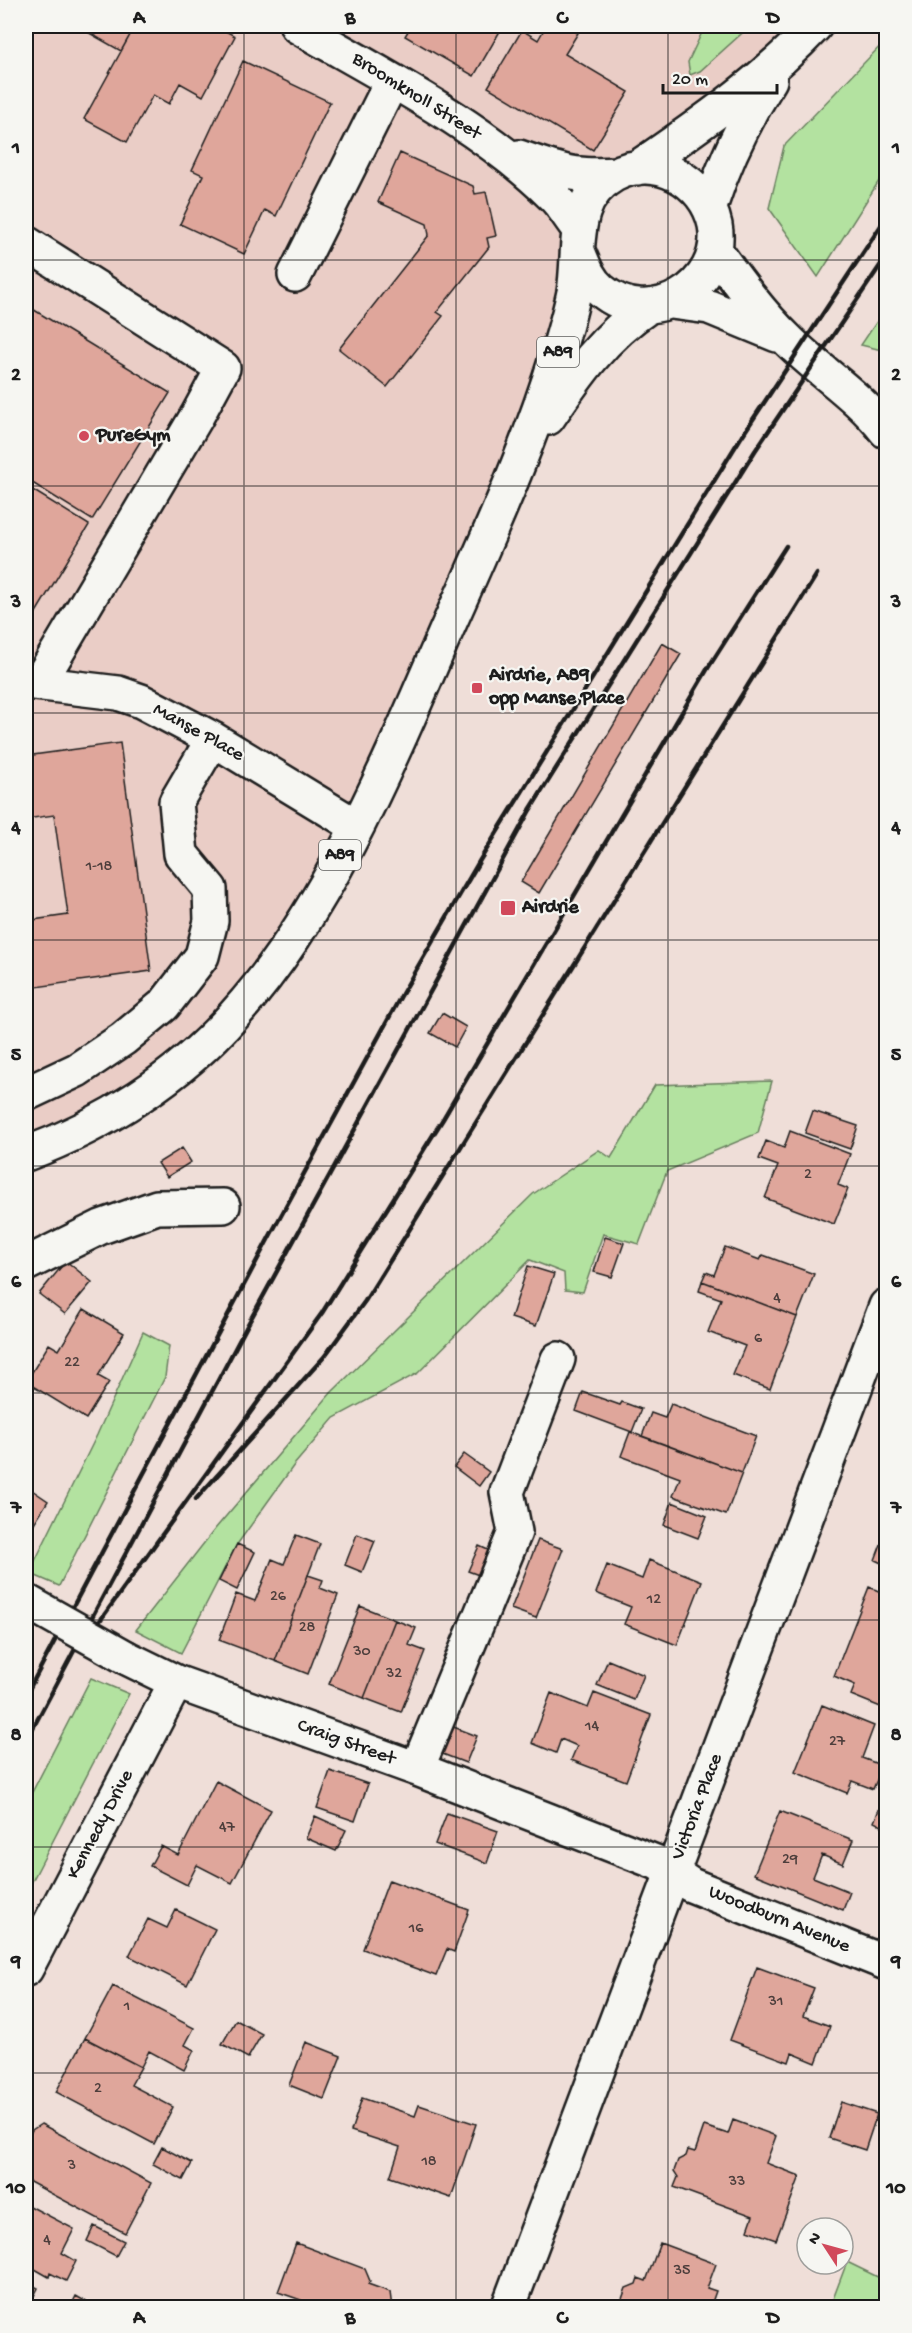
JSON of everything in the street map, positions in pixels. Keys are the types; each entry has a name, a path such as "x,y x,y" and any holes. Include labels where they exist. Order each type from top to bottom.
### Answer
{"street":[{"name":"Broomknoll Street","path":"297,26 392,81 503,152 554,196 578,239"},
{"path":"787,339 742,318 709,307 624,303 603,292 587,274 578,239 585,204 598,187 710,118 787,53 815,26"},
{"path":"710,207 723,166 745,119 787,53"},
{"path":"295,275 392,81"},
{"name":"Broomknoll Street","path":"503,152 563,173 583,176 626,171"},
{"path":"626,171 659,168 680,176 697,189 710,207 716,228 715,250 707,271 692,290 660,304"},
{"name":"A89","path":"26,1154 53,1144 99,1121 168,1076 227,1023 265,979 299,930 356,826 434,660 526,450 573,294 578,239"},
{"path":"26,243 223,368 32,683"},
{"path":"715,250 735,279 787,339 866,406 886,431"},
{"name":"A89","path":"526,450 579,371 624,323 660,304"},
{"name":"Manse Place","path":"32,683 118,693 141,701 213,739 356,826"},
{"path":"26,1094 77,1070 123,1039 164,1005 202,956 211,921 210,889 181,854 176,802 213,739"},
{"path":"26,1264 101,1227 157,1207 223,1206"},
{"name":"Victoria Place","path":"508,2307 886,1306"},
{"path":"417,1769 515,1532 507,1492 558,1359"},
{"name":"Craig Street","path":"26,1601 127,1658 176,1682 417,1769 658,1863 673,1873"},
{"name":"Kennedy Drive","path":"26,1969 176,1682"},
{"name":"Woodburn Avenue","path":"673,1873 691,1885 886,1963"}],"shaded area":[{"path":"26,26 815,26 598,187 558,350 299,930 195,1053 26,1152"}],"green space":[{"path":"705,26 750,26 700,71 690,75 688,62"},
{"path":"886,40 886,170 818,277 769,208 784,146"},
{"path":"886,308 886,351 861,345"},
{"path":"772,1081 758,1133 667,1171 639,1244 603,1234 583,1292 565,1290 564,1273 530,1260 418,1373 334,1418 294,1465 236,1546 181,1653 136,1630 215,1529 331,1393 533,1194 599,1150 611,1158 655,1085"},
{"path":"143,1332 169,1346 165,1377 59,1586 29,1573 97,1435"},
{"path":"91,1678 129,1694 26,1893 26,1804"},
{"path":"855,2266 886,2281 886,2307 830,2307 842,2276 855,2276"}],"building":[{"path":"77,26 135,26 121,51"},
{"path":"135,26 216,26 235,36 203,96 180,83 169,104 153,95 127,142 84,119"},
{"path":"411,26 503,26 474,76 405,36"},
{"path":"546,26 566,26 578,33 565,54 629,92 593,150 488,87 522,30 538,40"},
{"path":"243,61 330,102 276,216 265,210 244,254 180,224 203,175 192,170"},
{"path":"400,153 473,186 475,194 486,192 496,236 487,238 489,247 437,312 443,316 387,387 339,349 429,235 427,224 378,202"},
{"name":"PureGym","path":"26,305 170,393 92,520 26,479"},
{"path":"26,486 89,525 26,629"},
{"path":"662,643 681,654 539,893 521,882"},
{"path":"120,743 151,971 29,988 26,921 68,915 54,815 26,819 26,756"},
{"path":"442,1013 466,1027 455,1047 430,1033"},
{"path":"813,1111 858,1126 850,1149 805,1133"},
{"path":"790,1131 850,1154 838,1185 848,1189 834,1224 765,1198 778,1166 759,1159 766,1141 784,1148"},
{"path":"182,1148 191,1162 167,1177 158,1163"},
{"path":"605,1237 624,1243 612,1277 594,1272"},
{"path":"725,1247 760,1260 763,1255 814,1274 797,1317 702,1281 706,1272 714,1275"},
{"path":"66,1261 92,1282 65,1314 39,1294"},
{"path":"528,1266 554,1274 536,1326 511,1318"},
{"path":"702,1281 797,1317 770,1389 733,1375 745,1346 708,1332 721,1299 699,1291"},
{"path":"84,1309 124,1333 98,1376 109,1382 86,1419 26,1382 49,1344 59,1350"},
{"path":"583,1392 620,1405 622,1402 641,1409 632,1432 576,1411"},
{"path":"671,1404 756,1436 742,1473 642,1436 651,1413 665,1418"},
{"path":"630,1432 742,1473 726,1515 673,1496 680,1478 621,1456"},
{"path":"464,1454 489,1472 479,1486 454,1467"},
{"path":"26,1486 48,1501 26,1536"},
{"path":"672,1502 707,1516 698,1538 664,1525"},
{"path":"886,1531 886,1565 875,1560"},
{"path":"357,1534 375,1541 362,1572 345,1565"},
{"path":"296,1535 320,1544 275,1661 219,1640 236,1594 255,1601 272,1559 284,1564"},
{"path":"538,1540 563,1549 536,1618 511,1609"},
{"path":"237,1544 255,1552 237,1590 219,1581"},
{"path":"479,1546 497,1554 487,1578 468,1571"},
{"path":"649,1560 702,1581 677,1645 624,1624 631,1607 596,1593 607,1565 642,1579"},
{"path":"308,1575 323,1580 320,1588 338,1595 308,1674 275,1661"},
{"path":"869,1587 886,1594 886,1699 883,1708 851,1695 855,1685 834,1676"},
{"path":"360,1606 395,1620 364,1698 329,1684"},
{"path":"395,1620 416,1628 409,1645 425,1651 401,1712 364,1698"},
{"path":"608,1660 644,1675 634,1700 597,1685"},
{"path":"551,1693 588,1708 594,1693 651,1715 626,1781 571,1760 577,1746 561,1739 556,1753 532,1743"},
{"path":"822,1705 874,1726 862,1758 883,1766 873,1789 852,1781 847,1793 795,1772"},
{"path":"451,1726 477,1736 466,1763 440,1753"},
{"path":"330,1771 368,1784 355,1821 317,1808"},
{"path":"216,1781 271,1810 232,1883 197,1865 187,1885 150,1866 161,1846 178,1855"},
{"path":"880,1807 886,1810 886,1828 874,1822"},
{"path":"780,1811 853,1840 843,1864 822,1855 813,1877 850,1892 843,1910 754,1874"},
{"path":"447,1813 498,1831 487,1863 435,1844"},
{"path":"315,1816 346,1830 336,1851 306,1838"},
{"path":"389,1880 469,1910 454,1952 447,1949 436,1976 363,1949"},
{"path":"176,1910 215,1929 187,1985 129,1956 148,1919 167,1928"},
{"path":"757,1967 814,1988 803,2016 830,2026 816,2063 792,2053 789,2062 730,2040"},
{"path":"113,1986 194,2028 185,2045 194,2050 184,2070 149,2051 141,2067 85,2038"},
{"path":"236,2020 262,2034 248,2058 222,2044"},
{"path":"85,2038 141,2067 131,2085 173,2107 154,2144 56,2092"},
{"path":"306,2042 341,2056 324,2099 289,2085"},
{"path":"362,2098 415,2116 419,2105 476,2124 451,2198 390,2177 400,2147 351,2131"},
{"path":"841,2102 877,2114 865,2150 829,2138"},
{"path":"733,2120 776,2136 766,2163 800,2176 776,2240 748,2230 753,2216 674,2187 678,2177 674,2171 678,2160 686,2156 688,2150 695,2152 704,2126 728,2134"},
{"path":"41,2124 151,2183 125,2233 26,2180 27,2140 32,2130"},
{"path":"162,2147 192,2163 183,2180 153,2164"},
{"path":"26,2204 74,2229 62,2253 76,2261 66,2281 50,2273 49,2277 26,2264"},
{"path":"94,2226 124,2241 116,2256 87,2241"},
{"path":"296,2243 365,2269 370,2281 368,2284 390,2292 392,2308 299,2308 301,2300 278,2292"},
{"path":"660,2243 716,2264 707,2288 716,2291 710,2308 627,2308 622,2299 626,2288 636,2284 638,2278 646,2281"},
{"path":"26,2282 38,2288 28,2308 26,2308"},
{"path":"76,2296 97,2308 70,2308"}],"railway":[{"path":"26,1695 271,1234 402,994 480,860 740,439 886,218"},
{"path":"26,1741 248,1324 530,810 755,451 886,257"},
{"path":"89,1636 322,1313 443,1119 708,668 786,546"},
{"path":"196,1499 324,1357 365,1301 817,574"}],"place":[{"name":"PureGym","path":"84,436"},
{"name":"Airdrie, A89 opp Manse Place","path":"477,688"},
{"name":"Airdrie","path":"508,908"}]}
